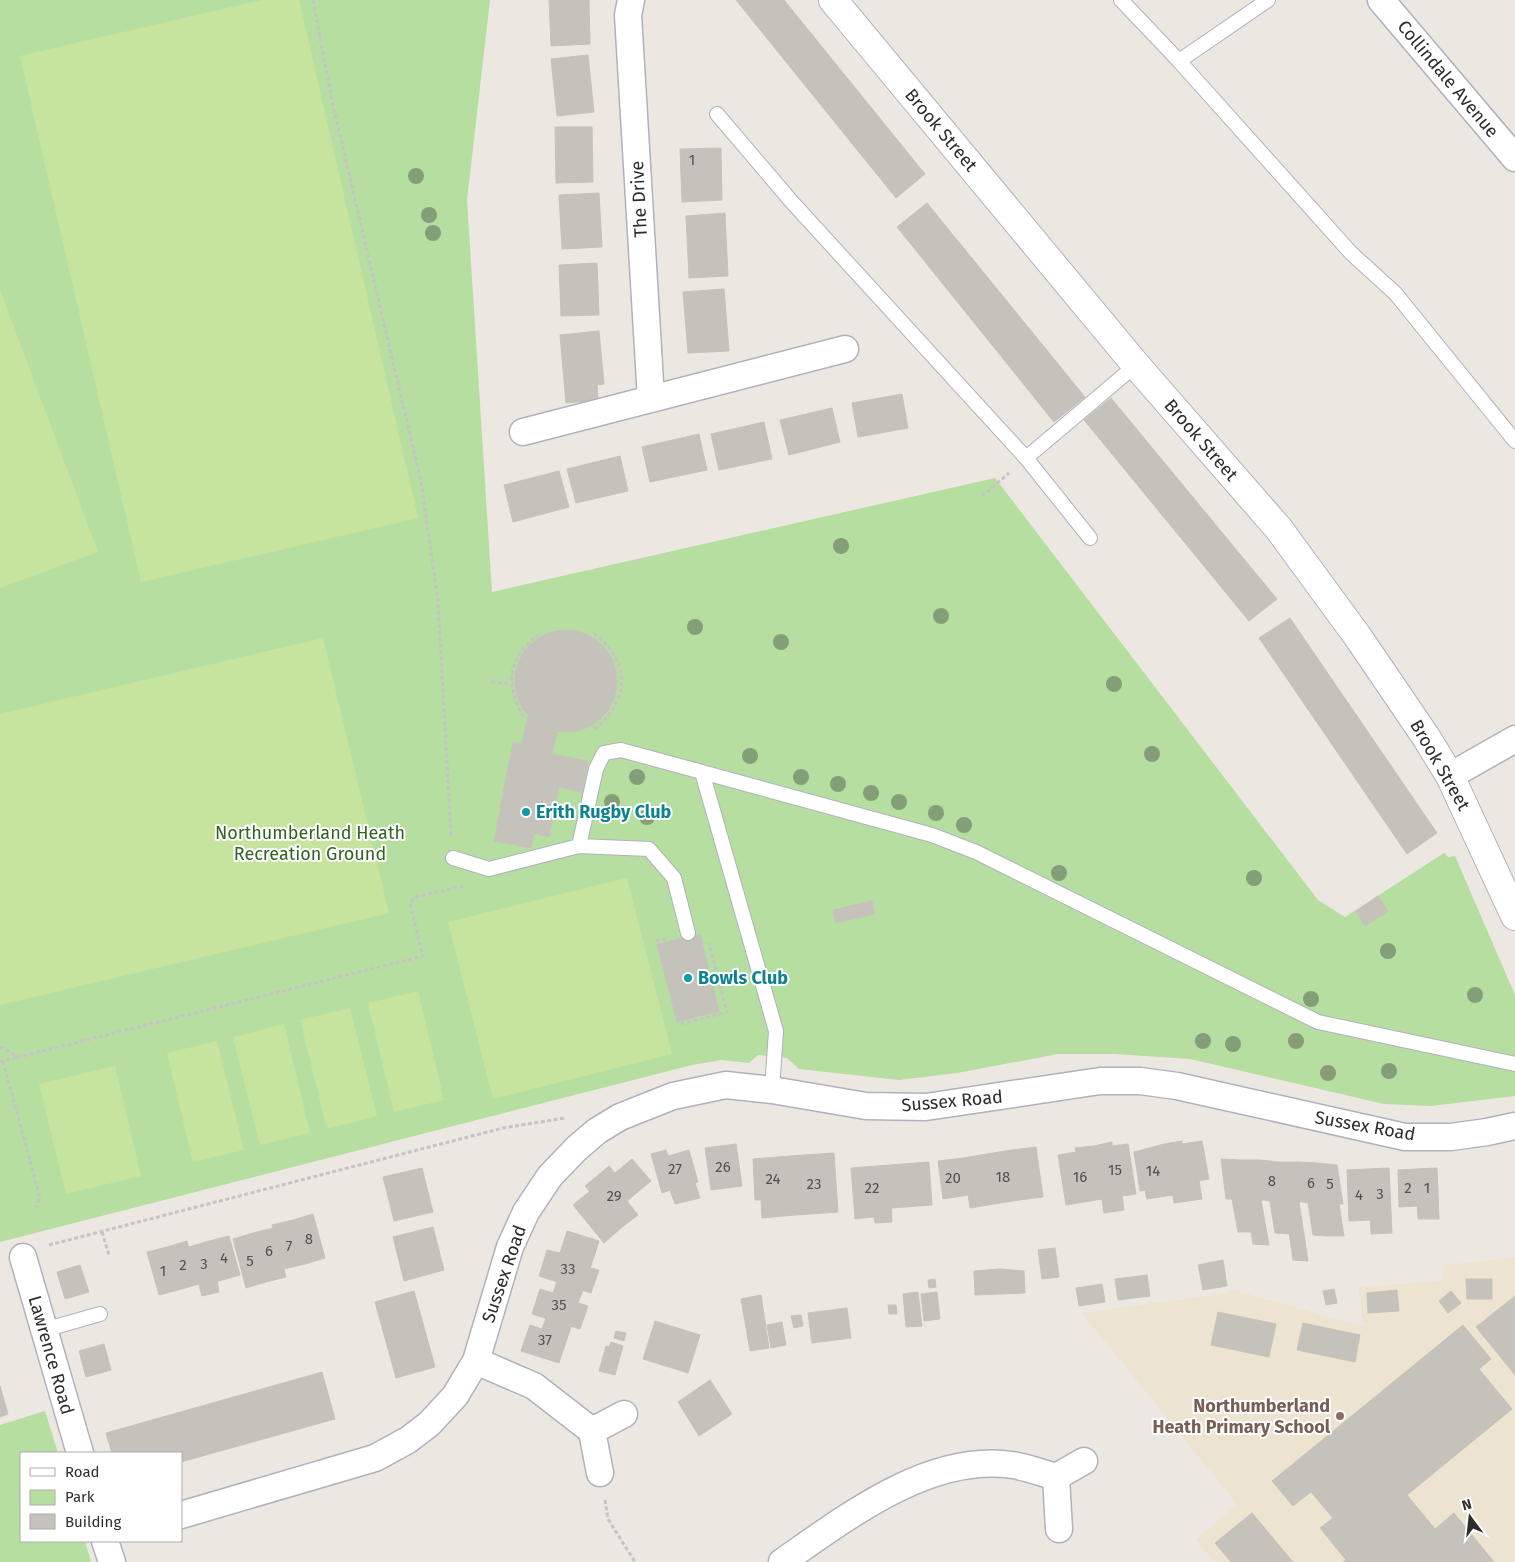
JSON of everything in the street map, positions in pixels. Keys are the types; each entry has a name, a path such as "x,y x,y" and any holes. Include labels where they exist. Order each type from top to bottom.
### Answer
{"street":[{"name":"The Drive","path":"632,0 628,15 651,399"},
{"name":"Brook Street","path":"833,0 1136,365 1279,529 1358,637 1426,737 1450,776 1515,916"},
{"name":"Collindale Avenue","path":"1381,0 1515,158"},
{"path":"523,432 845,349"},
{"path":"1450,776 1515,739"},
{"name":"Sussex Road","path":"182,1515 374,1458 408,1440 429,1424 454,1396 476,1361 510,1247 526,1212 550,1176 577,1148 597,1131 620,1117 673,1096 726,1085 772,1090 866,1106 926,1107 1100,1081 1140,1081 1176,1086 1404,1137 1451,1137 1515,1126"},
{"name":"Lawrence Road","path":"31,1252 44,1330 80,1452"},
{"path":"476,1361 534,1386 592,1431 600,1472"},
{"path":"592,1431 624,1414"},
{"path":"782,1562 849,1516 930,1474 973,1464 1013,1464 1056,1477 1084,1461"},
{"path":"1056,1477 1059,1529"},
{"path":"105,1542 112,1562"}],"lane":[{"path":"1121,0 1179,61 1350,253 1395,293 1515,441"},
{"path":"1179,61 1268,0"},
{"path":"717,114 791,201 1026,458 1090,538"},
{"path":"1026,458 1136,365"},
{"path":"579,846 596,769 604,753 621,750 932,835 976,852 1318,1022 1515,1064"},
{"path":"702,772 776,1031 772,1090"},
{"path":"453,858 489,869 579,846 649,849 674,878 688,933"},
{"path":"44,1330 100,1314"}],"path":[{"path":"313,0 332,101 421,482 438,601 455,888"},
{"path":"982,496 1026,458"},
{"path":"524,717 514,700 511,684 512,672 516,660 527,643 542,632"},
{"path":"594,633 609,645 616,657 622,683 618,701 608,717 596,728 604,753"},
{"path":"491,682 511,684"},
{"path":"35,1210 40,1198 1,1061 423,956 410,904 415,897 490,881 498,866"},
{"path":"656,941 706,929 727,1012 681,1024"},
{"path":"0,1048 18,1057"},
{"path":"31,1252 503,1128 571,1117"},
{"path":"102,1232 108,1255"},
{"path":"600,1472 608,1519 635,1562"}],"shaded area":[{"name":"Northumberland Heath Primary School","path":"1515,1258 1515,1562 1214,1562 1196,1540 1237,1504 1082,1313 1229,1293 1229,1289 1364,1327 1358,1287 1443,1281 1444,1265"}],"green space":[{"name":"Northumberland Heath Recreation Ground","path":"0,0 490,0 467,200 492,592 995,478 1318,900 1345,917 1444,853 1448,857 1455,856 1515,995 1515,1096 1431,1106 1384,1104 1190,1059 1115,1054 1058,1054 957,1073 899,1080 799,1069 787,1058 758,1055 749,1063 721,1060 692,1065 0,1242"},
{"path":"261,0 299,0 418,518 141,582 20,56"},
{"path":"0,290 98,552 0,588"},
{"path":"323,638 389,913 0,1005 0,714"},
{"path":"627,878 672,1054 493,1099 448,922"},
{"path":"418,991 444,1100 394,1112 368,1003"},
{"path":"350,1008 377,1116 327,1129 300,1020"},
{"path":"284,1024 310,1133 260,1145 233,1037"},
{"path":"217,1041 244,1150 193,1162 167,1053"},
{"path":"115,1066 141,1176 66,1194 39,1084"},
{"path":"45,1411 58,1452 20,1452 20,1542 85,1542 91,1562 0,1562 0,1425"}],"building":[{"path":"549,0 589,0 590,44 551,46"},
{"path":"736,0 784,0 925,174 896,198"},
{"path":"588,55 594,112 557,116 551,59"},
{"path":"555,127 592,127 593,182 556,183"},
{"path":"721,148 722,200 682,202 680,149"},
{"path":"599,193 602,247 562,249 559,195"},
{"path":"927,203 1085,397 1054,422 897,227"},
{"path":"725,213 728,276 689,278 686,216"},
{"path":"597,263 599,315 561,316 559,265"},
{"path":"724,289 729,351 688,353 683,292"},
{"path":"599,331 604,384 597,385 598,400 566,403 560,335"},
{"path":"902,394 908,428 858,437 852,403"},
{"path":"1111,398 1277,599 1249,621 1084,420"},
{"path":"832,408 840,442 789,455 780,420"},
{"path":"764,422 772,459 719,470 711,434"},
{"path":"699,434 707,470 650,482 642,447"},
{"path":"620,456 628,491 576,503 567,469"},
{"path":"559,471 569,507 513,522 504,485"},
{"path":"1290,618 1437,833 1407,854 1259,638"},
{"path":"566,630 585,634 602,645 613,662 617,681 613,700 602,717 585,728 566,732 547,728 530,717 519,700 515,681 519,662 530,645 547,634"},
{"path":"528,715 543,726 557,732 553,750 522,744"},
{"name":"Erith Rugby Club","path":"513,742 553,750 552,754 588,761 582,792 559,787 549,837 534,833 531,848 494,841"},
{"path":"1378,896 1388,911 1365,926 1356,911"},
{"path":"872,901 875,914 836,923 833,910"},
{"name":"Bowls Club","path":"700,934 719,1011 677,1022 657,944"},
{"path":"1182,1141 1182,1144 1202,1141 1209,1179 1199,1181 1202,1199 1174,1203 1164,1144"},
{"path":"1112,1142 1112,1146 1128,1144 1136,1194 1122,1196 1124,1210 1104,1213 1094,1146"},
{"path":"736,1144 742,1186 711,1190 705,1148"},
{"path":"1164,1144 1173,1195 1147,1199 1145,1190 1140,1191 1134,1152"},
{"path":"1094,1146 1102,1199 1066,1205 1058,1155 1076,1152 1075,1148"},
{"path":"1036,1147 1043,1197 1019,1200 1012,1150"},
{"path":"666,1150 668,1156 689,1150 698,1182 695,1183 700,1198 675,1204 670,1190 662,1193 651,1154"},
{"path":"1012,1150 1019,1200 994,1204 987,1154"},
{"path":"834,1153 838,1212 795,1215 790,1156"},
{"path":"987,1154 994,1204 970,1208 963,1158"},
{"path":"790,1156 795,1215 762,1218 761,1200 755,1200 753,1159"},
{"path":"963,1158 968,1195 943,1199 938,1161"},
{"path":"632,1159 651,1181 627,1201 638,1215 621,1228 585,1186 609,1166 615,1173"},
{"path":"1221,1159 1240,1160 1251,1232 1238,1232 1232,1199 1226,1199"},
{"path":"1240,1160 1260,1160 1265,1200 1261,1200 1269,1245 1253,1244"},
{"path":"1260,1160 1279,1162 1290,1234 1275,1233 1270,1201 1265,1200"},
{"path":"929,1162 932,1205 892,1208 890,1165"},
{"path":"1279,1162 1299,1162 1304,1202 1299,1202 1308,1261 1293,1260"},
{"path":"1299,1162 1318,1163 1328,1236 1313,1235 1308,1203 1304,1202"},
{"path":"1318,1163 1337,1165 1343,1204 1339,1204 1344,1236 1328,1236"},
{"path":"890,1165 892,1222 875,1223 874,1217 855,1219 851,1168"},
{"path":"422,1168 433,1212 394,1221 383,1177"},
{"path":"1389,1168 1392,1233 1371,1234 1368,1169"},
{"path":"1437,1168 1439,1219 1418,1219 1416,1169"},
{"path":"1368,1169 1370,1220 1349,1221 1347,1170"},
{"path":"1416,1169 1418,1206 1399,1207 1398,1170"},
{"path":"590,1191 621,1228 604,1243 573,1205"},
{"path":"313,1214 325,1258 305,1264 293,1220"},
{"path":"293,1220 305,1264 284,1269 272,1225"},
{"path":"433,1227 444,1270 404,1281 393,1237"},
{"path":"273,1228 286,1277 266,1282 253,1233"},
{"path":"567,1231 599,1241 595,1254 563,1244"},
{"path":"253,1233 266,1282 246,1288 233,1239"},
{"path":"229,1236 240,1275 219,1281 209,1241"},
{"path":"187,1241 199,1284 178,1290 167,1247"},
{"path":"209,1241 219,1281 217,1281 219,1292 202,1296 189,1247"},
{"path":"563,1244 595,1254 590,1268 599,1270 591,1293 539,1276 547,1250 560,1253"},
{"path":"167,1247 178,1290 159,1295 147,1252"},
{"path":"1055,1248 1059,1277 1042,1279 1038,1250"},
{"path":"1223,1260 1227,1286 1203,1290 1198,1265"},
{"path":"80,1265 89,1292 65,1299 57,1272"},
{"path":"1000,1269 1024,1271 1025,1293 1001,1294"},
{"path":"1000,1269 1001,1294 975,1295 974,1271"},
{"path":"1147,1275 1150,1296 1118,1300 1115,1279"},
{"path":"935,1279 936,1287 929,1288 928,1280"},
{"path":"1466,1279 1492,1279 1492,1299 1467,1299"},
{"path":"557,1281 583,1290 578,1303 588,1306 580,1329 532,1314 540,1289 553,1293"},
{"path":"1102,1284 1105,1302 1079,1306 1076,1288"},
{"path":"1334,1289 1337,1303 1326,1305 1323,1291"},
{"path":"1397,1290 1399,1311 1368,1313 1367,1293"},
{"path":"414,1291 435,1367 396,1378 375,1302"},
{"path":"1451,1291 1461,1303 1448,1313 1439,1301"},
{"path":"918,1292 922,1326 906,1327 903,1294"},
{"path":"937,1292 940,1319 924,1321 921,1294"},
{"path":"761,1295 769,1348 750,1351 741,1299"},
{"path":"1515,1296 1515,1375 1476,1327"},
{"path":"888,1305 896,1305 897,1314 889,1314"},
{"path":"847,1308 851,1338 812,1343 808,1313"},
{"path":"1218,1312 1276,1324 1269,1357 1211,1345"},
{"path":"801,1315 803,1326 794,1328 791,1316"},
{"path":"546,1318 571,1327 559,1363 521,1351 530,1325 542,1329"},
{"path":"655,1321 700,1335 688,1373 643,1359"},
{"path":"782,1322 786,1345 771,1348 767,1325"},
{"path":"1303,1323 1360,1335 1355,1362 1297,1350"},
{"path":"1463,1325 1491,1359 1479,1369 1512,1409 1407,1495 1435,1529 1454,1513 1494,1562 1343,1562 1346,1560 1320,1528 1333,1518 1311,1492 1293,1506 1272,1481"},
{"path":"616,1331 626,1333 624,1341 614,1338"},
{"path":"611,1342 623,1346 615,1375 599,1371 606,1346 609,1347"},
{"path":"104,1344 111,1370 86,1377 79,1351"},
{"path":"322,1372 335,1419 182,1462 182,1452 112,1452 106,1433"},
{"path":"710,1380 732,1414 699,1436 678,1402"},
{"path":"0,1386 8,1414 0,1417"},
{"path":"1252,1513 1293,1562 1231,1562 1215,1543"}],"place":[{"name":"Erith Rugby Club","path":"526,812"},
{"name":"Bowls Club","path":"688,978"},
{"name":"Northumberland Heath Primary School","path":"1340,1416"}]}
